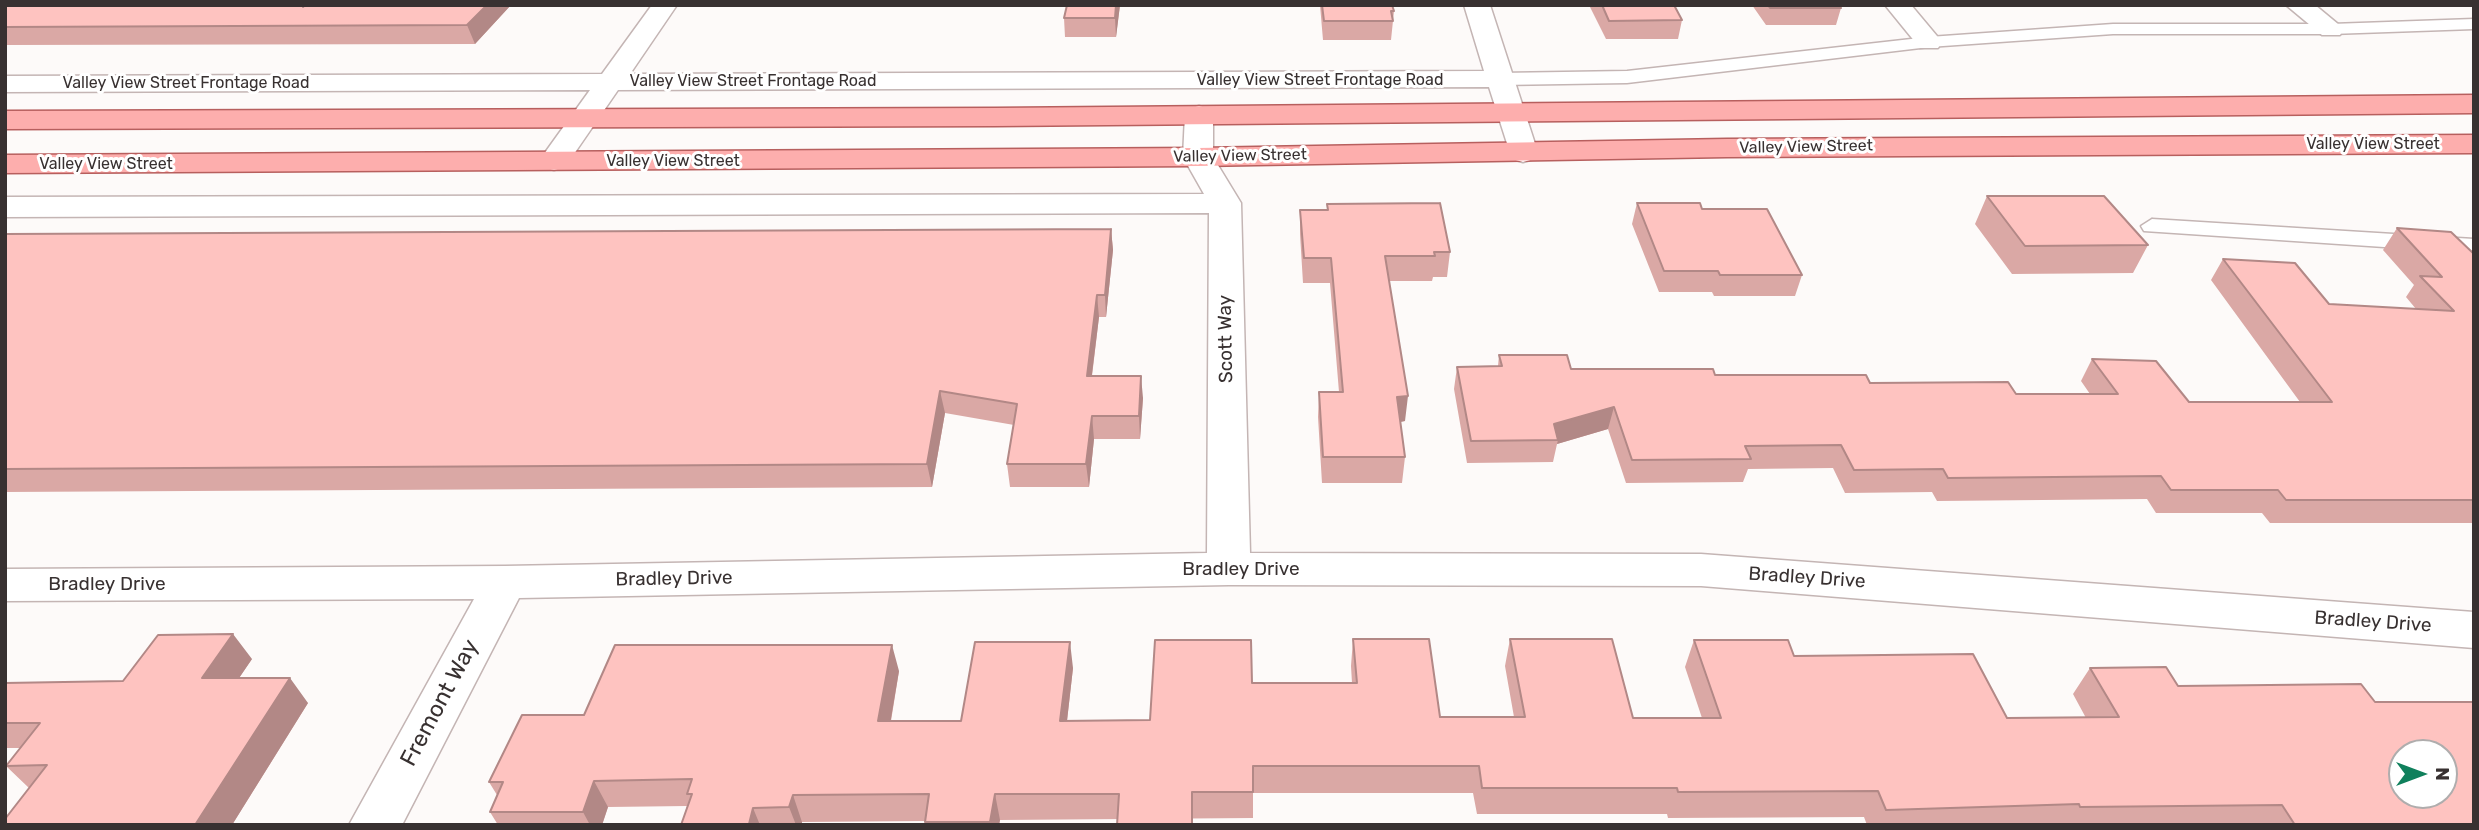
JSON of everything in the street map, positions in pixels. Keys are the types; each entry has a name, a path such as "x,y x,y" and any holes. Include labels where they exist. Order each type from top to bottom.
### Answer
{"main road":[{"name":"Valley View Street","path":"5,120 1199,116 2474,104"},
{"name":"Valley View Street","path":"5,164 1198,157 2102,144 2474,144"}],"street":[{"path":"554,162 665,5"},
{"path":"1478,5 1523,153"},
{"path":"1897,5 1928,42"},
{"path":"2298,5 2332,29"},
{"name":"Valley View Street Frontage Road","path":"5,84 1500,79"},
{"path":"1198,157 1199,116"},
{"name":"Scott Way","path":"1198,157 1225,203 1229,569"},
{"path":"5,207 1225,203"},
{"name":"Bradley Drive","path":"5,585 505,582 1229,569 1701,570 2474,630"},
{"name":"Fremont Way","path":"375,825 505,582"}],"lane":[{"path":"1500,79 1627,77 1928,42 2113,29 2332,29 2474,24"},
{"path":"2152,226 2474,246"}],"building":[{"path":"5,5 487,5 467,25 5,27"},
{"path":"1067,5 1116,5 1115,18 1064,18"},
{"path":"1322,5 1392,5 1393,21 1324,21"},
{"path":"1602,5 1674,5 1682,20 1609,21"},
{"path":"1768,5 1838,5 1841,8 1770,8"},
{"path":"1987,196 2104,196 2148,245 2025,246"},
{"path":"1440,203 1450,252 1434,252 1435,256 1385,256 1408,396 1397,397 1405,457 1323,457 1319,392 1343,392 1331,258 1304,258 1300,210 1328,210 1327,204"},
{"path":"1637,203 1700,203 1702,209 1767,209 1802,275 1720,275 1718,271 1664,271"},
{"path":"2397,228 2451,232 2474,254 2474,500 2286,500 2278,490 2171,490 2161,476 1948,478 1943,469 1854,470 1841,445 1745,446 1751,459 1632,460 1614,407 1554,424 1558,440 1471,441 1457,367 1502,366 1499,355 1567,355 1571,369 1713,369 1715,375 1866,375 1870,383 2008,382 2016,394 2118,394 2092,359 2156,361 2189,402 2332,402 2223,259 2295,263 2329,304 2454,311 2420,276 2442,277"},
{"path":"1111,229 1105,295 1097,295 1087,376 1141,376 1139,416 1092,416 1086,464 1007,464 1017,404 940,391 927,464 5,469 5,234"},
{"path":"233,634 202,678 290,678 195,825 5,825 5,819 47,765 6,766 40,723 5,723 5,683 123,681 158,635"},
{"path":"1353,639 1429,639 1440,717 1525,717 1510,639 1612,639 1633,718 1721,718 1694,640 1788,640 1794,656 1973,654 2007,718 2119,717 2090,668 2166,667 2178,686 2361,684 2375,702 2474,702 2474,825 2295,825 2282,805 2080,807 2079,804 1886,810 1878,791 1678,792 1677,788 1482,788 1479,766 1253,766 1253,792 1192,792 1192,825 1117,825 1119,794 995,794 990,822 925,822 929,794 793,795 789,807 753,808 749,824 681,825 692,794 687,794 692,779 594,781 583,812 490,812 503,782 489,782 522,715 584,715 615,645 892,645 878,721 961,721 975,642 1070,642 1060,721 1150,720 1155,640 1251,640 1252,683 1357,683"}]}
